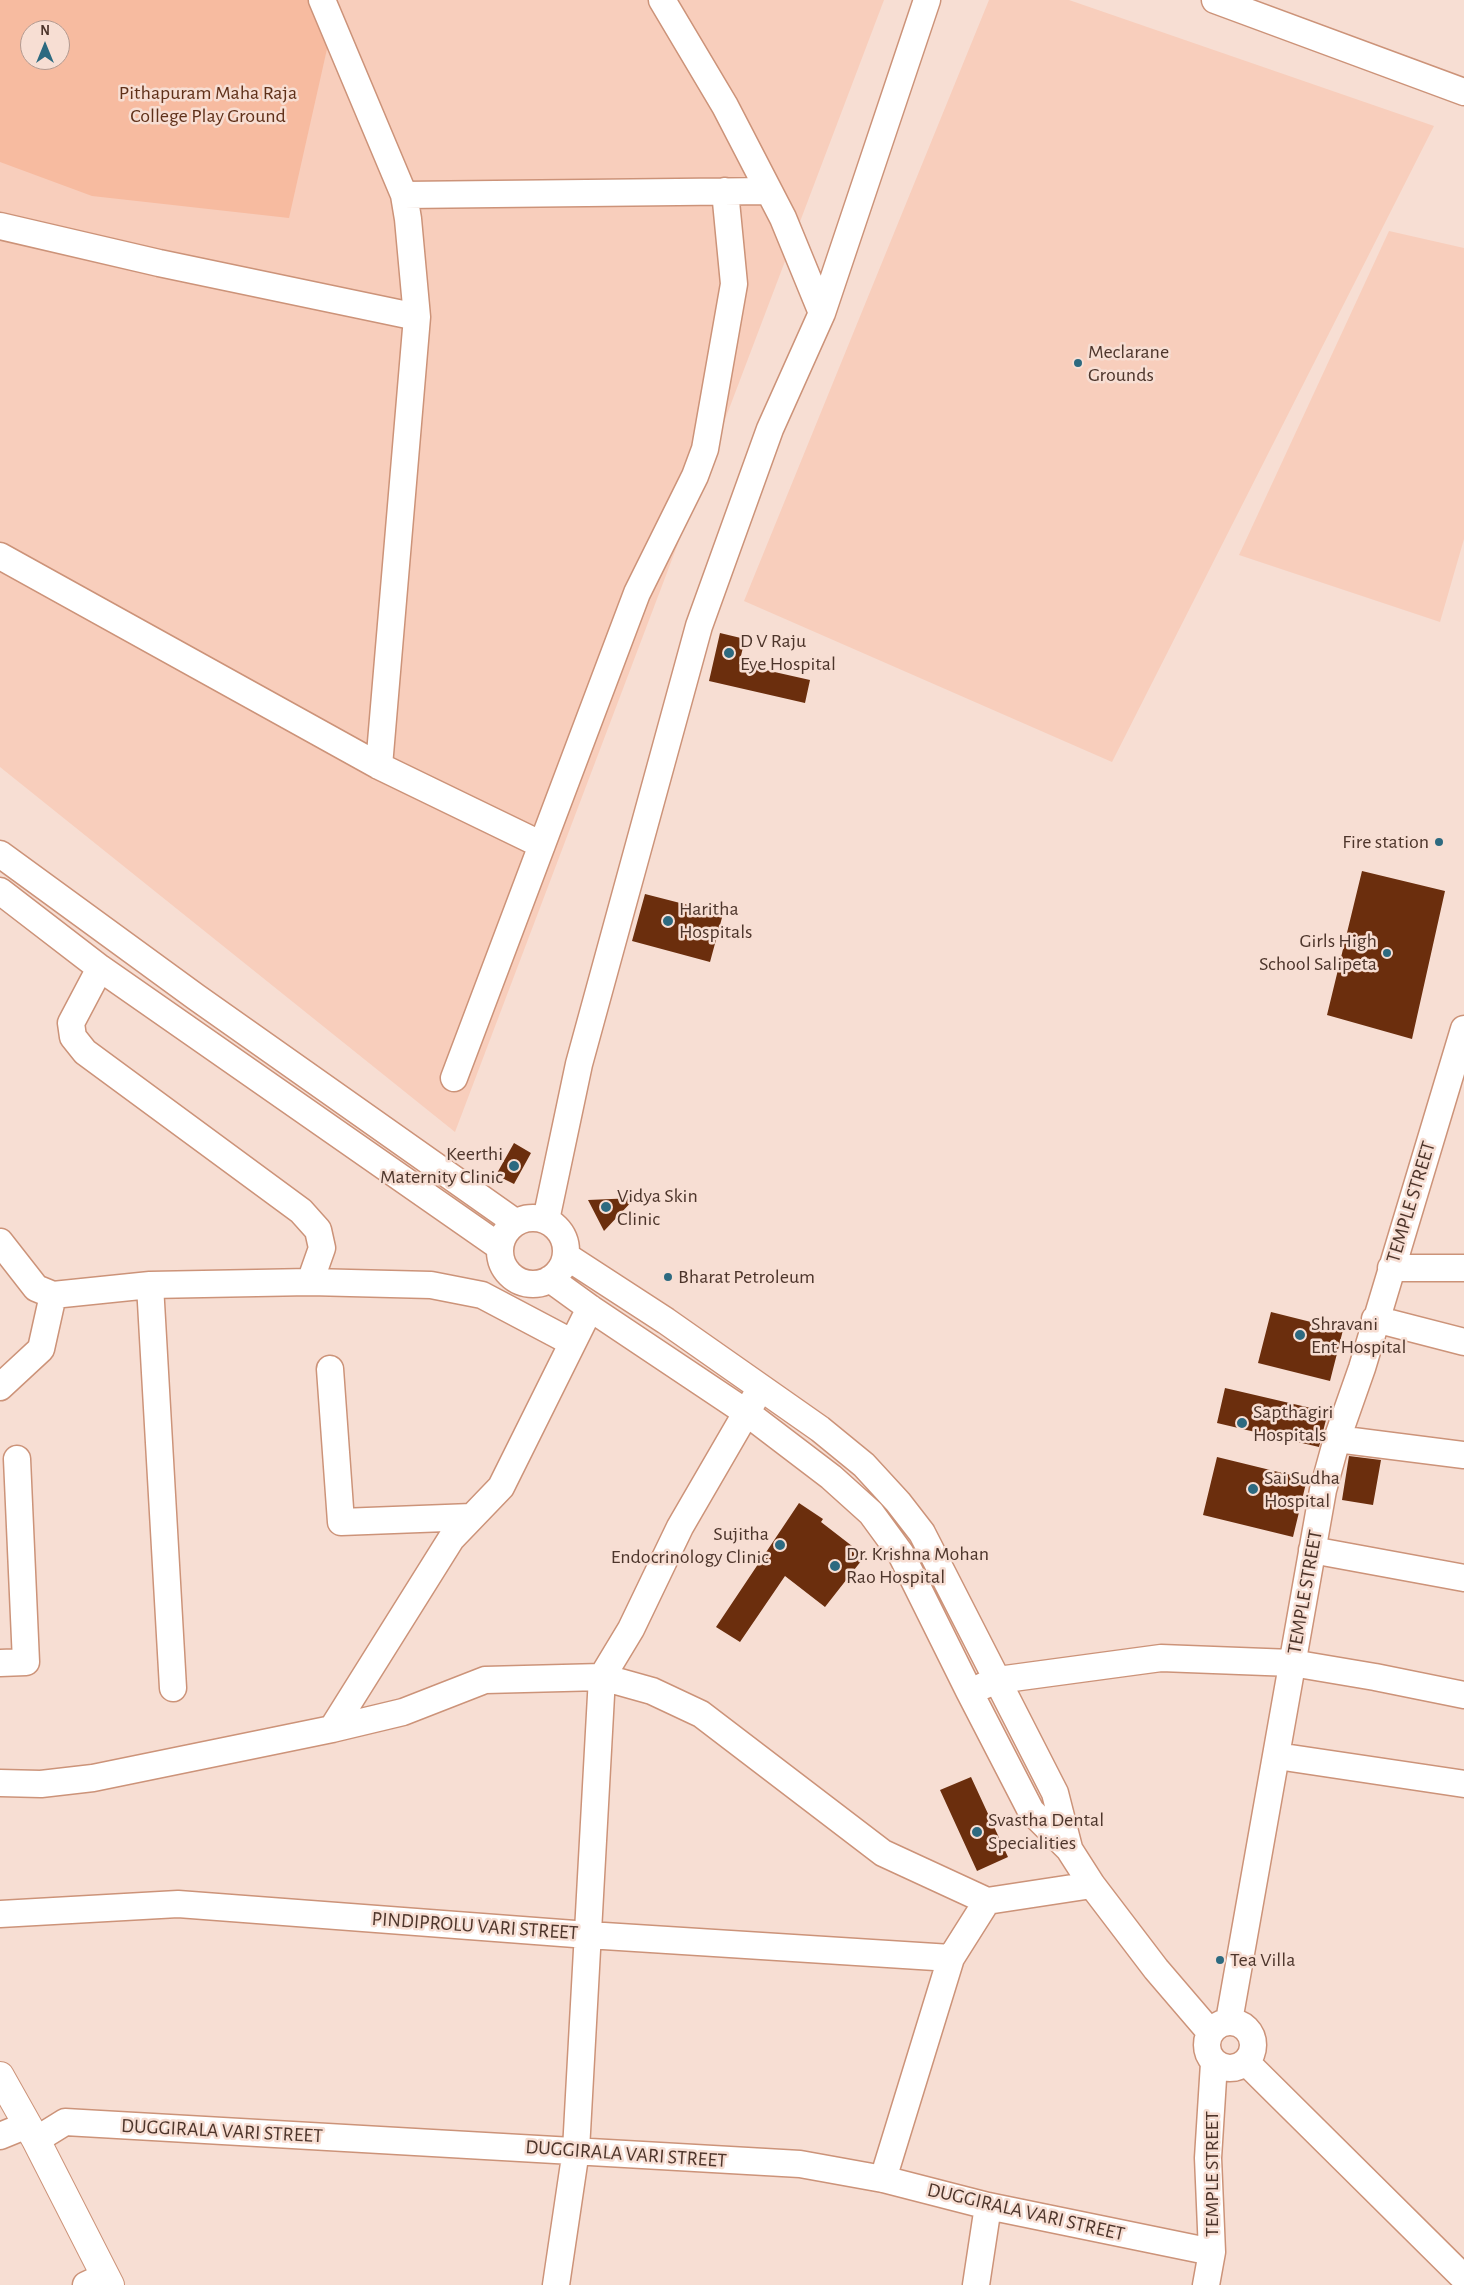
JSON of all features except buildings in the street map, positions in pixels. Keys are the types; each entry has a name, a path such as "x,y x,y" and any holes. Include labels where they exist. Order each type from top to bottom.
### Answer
{"main road":[{"path":"0,2076 32,2132 100,2282"}],"street":[{"path":"322,0 404,195 417,317 379,766"},
{"path":"662,0 725,106 783,218 822,313"},
{"path":"546,1220 578,1064 699,626 770,429 822,313 927,0"},
{"path":"1216,0 1464,92"},
{"path":"454,1078 637,593 695,476 705,450 734,284 725,191"},
{"path":"404,195 769,191"},
{"path":"0,226 159,263 417,317"},
{"path":"0,556 379,766 542,845"},
{"path":"0,854 196,998 515,1222"},
{"path":"0,891 100,968 500,1246"},
{"path":"100,968 71,1022 73,1037 85,1052 301,1211 318,1230 322,1248 310,1282"},
{"name":"TEMPLE STREET","path":"1220,2027 1277,1756 1323,1490 1337,1439 1362,1368 1375,1319 1464,1029"},
{"path":"530,1218 546,1220 558,1228 565,1241 566,1256 560,1269 550,1279 536,1284 521,1282 509,1274 501,1261 500,1246 505,1233 515,1222 530,1218"},
{"path":"0,1242 36,1288 53,1295 150,1285 310,1282 431,1285 482,1295 571,1342"},
{"path":"566,1256 761,1387 835,1441 864,1465 898,1502 922,1533 1055,1793 1069,1849"},
{"path":"1391,1268 1464,1268"},
{"path":"550,1279 590,1308 748,1413 831,1477 871,1513 901,1554 1031,1811 1069,1849 1092,1885 1156,1969 1220,2027"},
{"path":"150,1285 173,1688"},
{"path":"0,1387 41,1349 53,1295"},
{"path":"332,1729 451,1539 500,1487 571,1342 590,1308"},
{"path":"1375,1319 1464,1342"},
{"path":"330,1369 341,1522 472,1517"},
{"path":"556,2285 576,2150 602,1677 631,1629 680,1527 748,1413 761,1387"},
{"path":"1337,1439 1464,1455"},
{"path":"0,1662 26,1662 17,1460"},
{"path":"1312,1550 1464,1578"},
{"path":"969,1691 998,1680 1161,1658 1292,1663 1464,1695"},
{"path":"0,1783 42,1784 93,1778 332,1729 403,1712 486,1680 602,1677 652,1691 701,1714 883,1853 987,1901 1092,1885"},
{"path":"1277,1756 1464,1784"},
{"path":"884,2179 950,1958 987,1901"},
{"name":"PINDIPROLU VARI STREET","path":"0,1914 178,1904 588,1935 950,1958"},
{"path":"1238,2023 1246,2028 1252,2036 1254,2045 1251,2054 1246,2062 1239,2067 1231,2068 1214,2063 1206,2048 1206,2040 1220,2027 1238,2023"},
{"path":"1246,2062 1462,2274"},
{"name":"TEMPLE STREET","path":"1206,2285 1212,2252 1208,2158 1214,2063"},
{"name":"DUGGIRALA VARI STREET","path":"0,2136 32,2132 65,2122 800,2164 884,2179 988,2206 1212,2252"},
{"path":"976,2285 988,2206"}],"shaded area":[{"path":"0,0 884,0 455,1132 0,767"},
{"name":"Meclarane Grounds","path":"989,0 1069,0 1434,126 1112,762 744,601"},
{"path":"1389,231 1464,248 1464,539 1440,622 1239,555"}],"green space":[{"name":"Pithapuram Maha Raja College Play Ground","path":"0,0 338,0 289,218 92,196 0,162"}],"place":[{"name":"Meclarane Grounds","path":"1078,363"},
{"name":"D V Raju Eye Hospital","path":"729,653"},
{"name":"Fire station","path":"1439,842"},
{"name":"Haritha Hospitals","path":"668,921"},
{"name":"Girls High School Salipeta","path":"1387,953"},
{"name":"Keerthi Maternity Clinic","path":"514,1166"},
{"name":"Vidya Skin Clinic","path":"606,1207"},
{"name":"Bharat Petroleum","path":"668,1277"},
{"name":"Shravani Ent Hospital","path":"1300,1335"},
{"name":"Sapthagiri Hospitals","path":"1242,1423"},
{"name":"Sai Sudha Hospital","path":"1253,1489"},
{"name":"Sujitha Endocrinology Clinic","path":"780,1545"},
{"name":"Dr. Krishna Mohan Rao Hospital","path":"835,1566"},
{"name":"Svastha Dental Specialities","path":"977,1832"},
{"name":"Tea Villa","path":"1220,1960"}]}
